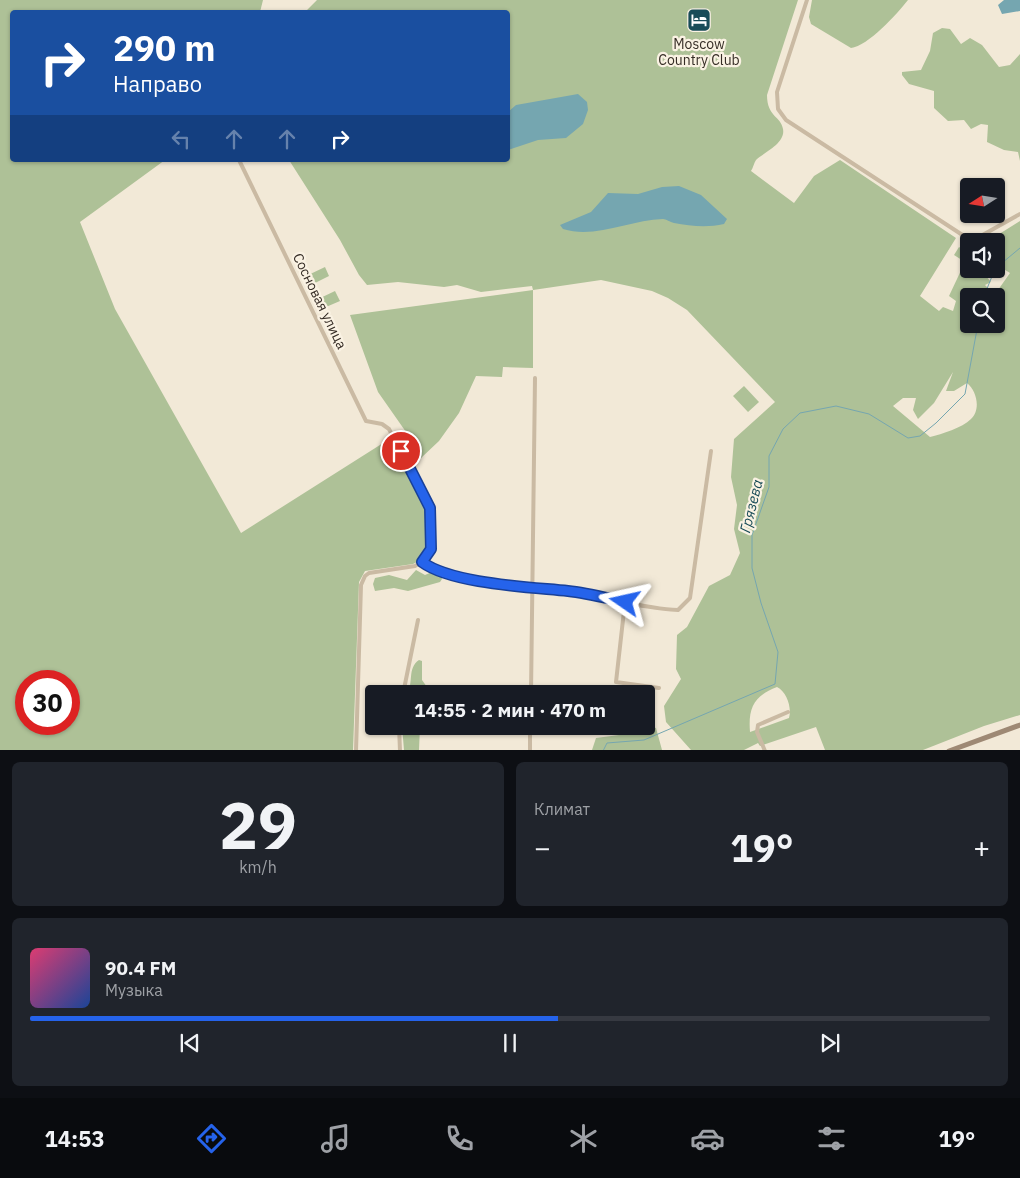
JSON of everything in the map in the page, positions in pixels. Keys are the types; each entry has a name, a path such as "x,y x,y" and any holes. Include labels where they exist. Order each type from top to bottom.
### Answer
{"street":[{"path":"807,0 777,92 778,109 786,120 964,236 979,237 1020,214"},
{"name":"Сосновая улица","path":"240,162 366,421 382,424 389,429 430,508 431,549 422,562"},
{"path":"531,685 534,589 535,378"},
{"path":"356,750 362,585 365,576 369,573 415,566 422,562 445,574 534,589 569,591 652,609 678,610 690,598 711,451"},
{"path":"625,602 616,682 659,688"},
{"path":"405,685 418,620"},
{"path":"765,750 757,732 758,725 788,712"},
{"path":"949,750 1020,725"},
{"path":"400,735 400,750"},
{"path":"530,735 530,750"}],"green space":[{"path":"0,0 263,0 260,10 10,10 10,162 162,162 80,222 115,309 241,533 391,438 427,509 428,550 421,560 413,564 365,571 359,582 353,750 0,750"},
{"path":"317,0 798,0 767,95 769,108 780,121 783,134 777,144 756,160 751,171 794,203 814,176 840,160 956,238 920,296 939,311 943,307 953,311 956,301 949,296 960,273 960,278 988,278 991,282 985,285 988,288 960,288 960,333 1005,333 1005,288 999,288 1010,273 1005,270 1005,233 1001,233 1020,221 1020,715 984,726 923,750 825,750 816,727 760,746 758,743 744,750 691,750 666,722 664,706 681,679 676,669 677,635 687,627 709,586 730,575 740,553 734,529 737,505 731,477 734,439 775,402 687,310 652,291 601,280 533,290 532,286 481,292 457,285 444,287 398,282 367,285 359,275 340,240 290,162 510,162 510,10 307,10","holes":["953,372 946,391 954,391 967,383 975,396 976,411 971,419 962,425 930,437 893,406 903,398 916,398 913,410 918,419 934,403","777,687 781,689 789,705 789,718 750,732 750,716 754,704 763,694"]},
{"path":"812,0 908,0 874,36 866,42 851,48 811,24 809,17"},
{"path":"942,28 950,29 961,44 970,38 982,45 999,67 1010,65 1020,54 1020,161 1018,152 1004,150 987,142 988,125 981,124 971,129 964,120 948,121 934,108 934,91 909,84 902,75 902,72 921,70 930,51 933,33"},
{"path":"960,248 960,259 954,255"},
{"path":"325,267 329,276 309,286 304,277"},
{"path":"533,290 533,368 503,367 502,377 476,376 459,413 439,441 421,458 416,456 413,442 378,392 350,315"},
{"path":"335,291 340,301 319,310 314,301"},
{"path":"744,386 759,402 748,412 733,396"},
{"path":"416,570 425,575 432,572 441,576 442,579 440,582 408,591 394,588 375,591 373,584 375,578 389,575 407,580"},
{"path":"419,660 422,661 422,680 426,685 410,685 415,663"},
{"path":"655,728 662,750 592,750 596,738 619,735 655,735"},
{"path":"403,735 420,735 419,750 404,750"}],"water":[{"path":"1004,0 1020,0 1020,11 1002,14 998,5"},
{"path":"578,94 587,102 588,110 583,124 566,138 538,140 510,149 510,110 516,105"},
{"path":"679,186 701,195 727,219 724,224 692,226 663,219 587,232 563,229 560,225 591,212 608,193 638,194 662,187"}],"waterway":[{"name":"Грязева","path":"1005,260 1020,248"},
{"name":"Грязева","path":"987,288 991,278"},
{"name":"Грязева","path":"604,750 607,743 644,740 775,684 778,652 761,603 752,568 752,535 769,487 769,456 783,429 800,413 836,406 869,414 908,438 920,436 965,394 976,333"}],"place":[{"name":"Moscow Country Club","path":"699,20"}],"route":[{"path":"401,451 430,508 431,549 422,562 445,574 534,589 569,591 625,602"}]}
